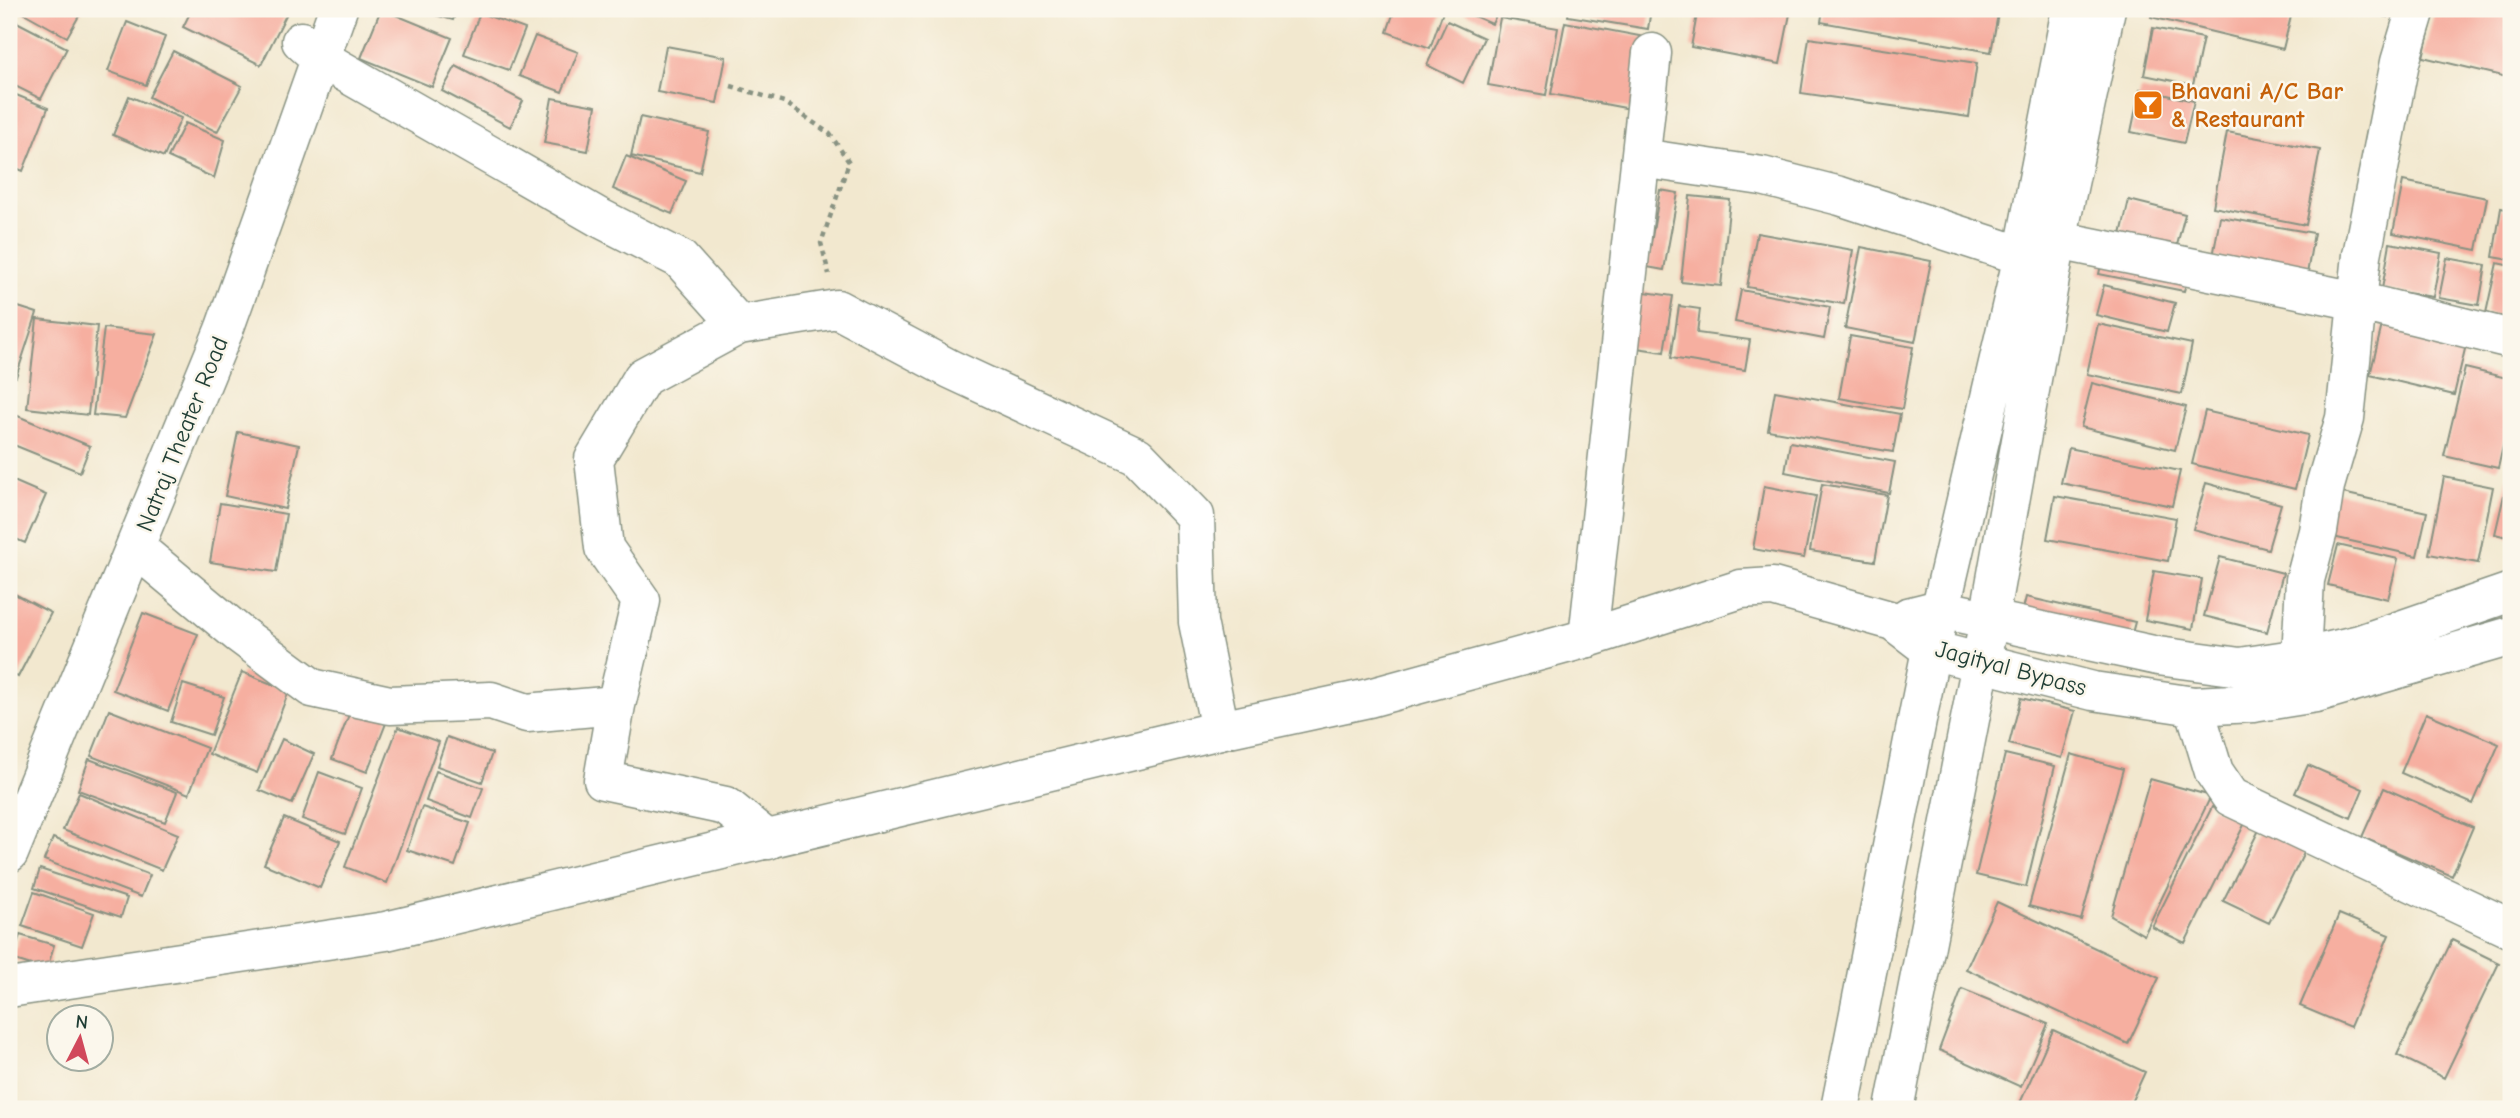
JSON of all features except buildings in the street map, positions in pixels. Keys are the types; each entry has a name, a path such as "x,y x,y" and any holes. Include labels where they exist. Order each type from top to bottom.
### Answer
{"main road":[{"name":"Natraj Theater Road","path":"9,795 118,536 310,36 338,9"},
{"path":"1840,1109 1931,650 2023,256 2071,9"},
{"path":"1894,1109 1989,621 2057,240 2106,9"},
{"path":"2301,658 2305,580 2318,531 2325,486 2344,418 2362,255 2400,62 2416,9"},
{"name":"Natraj Theater Road","path":"9,853 224,330 310,36"},
{"path":"310,36 598,217 680,259 739,326"},
{"path":"1588,638 1652,53"},
{"path":"1641,158 1762,176 1840,196 2023,256"},
{"path":"2057,240 2357,301 2511,339"},
{"path":"768,840 726,806 603,780 616,705 641,601 604,548 594,459 643,377 739,326 838,309 950,369 1138,456 1195,516 1198,622 1220,730"},
{"path":"136,548 238,634 312,688 390,705 491,701 527,713 616,705"},
{"path":"9,988 386,931 1220,730 1369,698 1588,638 1741,589 1773,587 1893,621"},
{"name":"Jagityal Bypass","path":"1893,621 1940,609 2158,656 2240,667 2301,658 2360,643 2511,592"},
{"name":"Jagityal Bypass","path":"1893,621 1931,650 2093,691 2194,706 2253,703 2316,693 2511,636"},
{"path":"2194,706 2214,772 2231,797 2511,929"}],"path":[{"path":"731,86 784,102 830,134 849,162 821,243 838,309"}],"place":[{"name":"Bhavani A/C Bar & Restaurant","path":"2148,105"}]}
